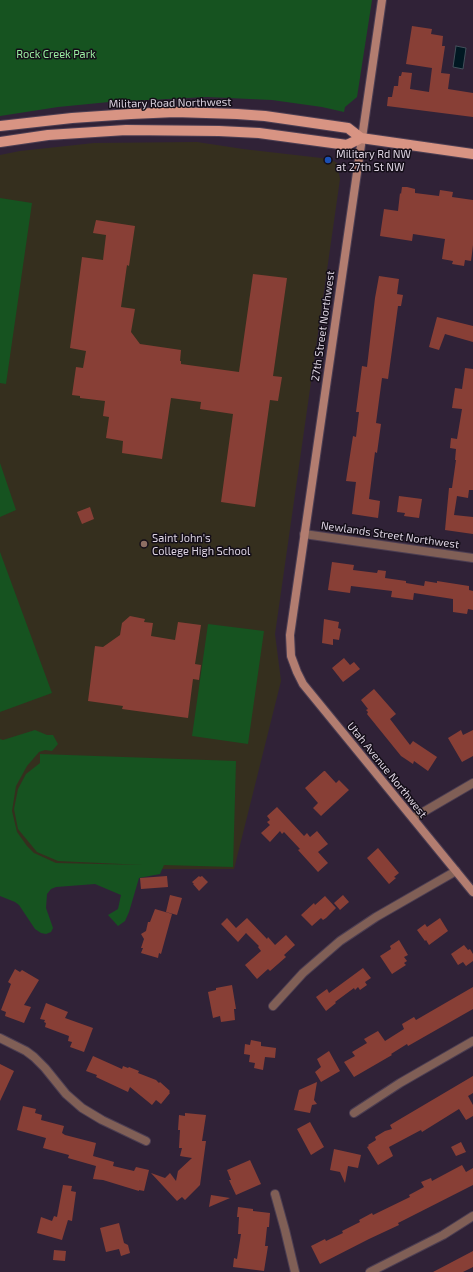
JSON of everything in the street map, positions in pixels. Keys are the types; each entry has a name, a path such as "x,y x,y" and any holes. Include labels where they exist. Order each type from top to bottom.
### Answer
{"main road":[{"name":"Military Road Northwest","path":"0,126 110,115 175,112 237,114 272,117 348,128 361,138 473,154"},
{"name":"Military Road Northwest","path":"0,142 48,135 126,130 243,132 347,144 361,138"}],"street":[{"name":"27th Street Northwest","path":"291,656 290,634 382,0"},
{"name":"Newlands Street Northwest","path":"304,534 473,558"},
{"name":"Utah Avenue Northwest","path":"291,656 296,672 303,684 473,892"},
{"path":"412,818 473,783"},
{"path":"274,1006 303,973 340,942 376,917 456,871"},
{"path":"0,1038 26,1051 34,1057 66,1094 82,1108 102,1120 146,1141"},
{"path":"354,1113 400,1083 473,1041"},
{"path":"275,1194 295,1272"},
{"path":"370,1272 443,1235 473,1216"}],"shaded area":[{"name":"Saint John's College High School","path":"197,142 330,159 337,163 340,179 275,634 281,681 234,869 0,871 0,155 20,151 94,143"}],"green space":[{"name":"Rock Creek Park","path":"0,0 372,0 357,97 345,107 344,112 322,107 272,100 207,97 109,102 58,107 0,116"},
{"path":"0,198 32,203 6,384 0,383"},
{"path":"0,463 16,510 0,517"},
{"path":"0,552 52,693 0,712"},
{"path":"208,624 264,631 248,744 192,736"},
{"path":"35,730 47,735 53,735 58,744 52,751 45,750 39,752 27,766 16,786 12,811 17,832 34,853 56,863 143,865 58,861 37,852 18,829 14,809 18,789 26,774 40,763 40,754 236,761 233,867 164,865 160,874 139,878 129,912 125,921 118,926 108,915 118,909 121,895 95,884 56,887 51,889 47,894 46,908 53,928 51,932 46,934 35,929 19,905 0,896 0,739 3,740"}],"water":[{"path":"456,46 466,48 463,69 453,67"}],"building":[{"path":"412,26 432,29 431,34 443,36 442,46 445,46 441,73 450,74 448,89 473,93 473,117 387,106 388,97 392,97 394,86 398,86 399,76 401,76 402,72 412,73 410,89 429,92 432,68 406,64"},
{"path":"402,187 415,189 415,193 439,196 440,190 453,192 452,197 473,200 473,245 471,261 465,260 464,266 452,264 453,261 442,259 445,239 413,234 412,241 380,236 384,209 398,211"},
{"path":"96,220 135,226 129,266 127,265 121,307 135,309 131,332 140,344 181,350 181,364 239,372 253,274 287,278 273,376 282,377 278,401 270,400 255,507 221,502 233,414 200,409 201,402 171,398 162,459 122,453 123,441 106,438 109,417 103,416 105,401 80,398 80,396 72,395 76,367 83,368 86,351 70,348 82,257 103,260 106,235 93,233"},
{"path":"379,276 399,279 397,294 403,295 401,306 398,306 388,379 382,378 376,423 381,424 377,453 375,452 369,499 380,501 378,518 352,514 356,482 346,481 353,436 356,437 359,412 356,412 362,366 367,367"},
{"path":"437,317 473,326 473,342 445,334 439,350 429,347"},
{"path":"465,368 473,369 473,490 469,490 468,498 457,496 454,515 473,517 473,534 445,530 449,488 452,488 456,460 456,449 450,448 451,438 457,439 462,409 452,408 455,388 462,389"},
{"path":"399,496 422,499 419,518 404,516 405,513 397,512"},
{"path":"90,507 94,519 82,524 77,512"},
{"path":"332,562 354,565 353,570 377,573 378,570 386,571 385,578 406,581 406,583 424,586 425,581 437,583 437,581 469,586 469,590 473,591 473,610 468,609 467,614 453,612 453,599 414,593 413,600 391,597 392,591 351,586 350,593 328,590"},
{"path":"130,616 145,619 144,622 153,623 151,636 175,640 178,622 201,625 195,664 201,665 199,680 193,679 188,718 122,709 123,706 88,701 95,646 103,647 120,635 122,623"},
{"path":"324,619 339,622 338,628 341,629 339,640 333,639 333,645 322,643"},
{"path":"344,658 350,665 354,662 360,669 343,682 332,668"},
{"path":"374,689 396,714 390,719 410,745 413,741 437,757 428,771 414,761 413,764 401,756 367,714 368,712 366,710 368,709 361,700"},
{"path":"461,730 463,735 473,730 473,756 462,762 448,738"},
{"path":"324,771 336,783 339,780 349,790 321,816 313,808 318,803 305,788"},
{"path":"277,807 304,836 307,833 310,837 317,831 328,844 318,852 328,863 318,872 284,832 282,834 280,831 270,842 261,833 270,825 267,822 270,820 267,816"},
{"path":"378,848 399,873 389,884 367,858"},
{"path":"167,876 168,887 141,889 140,878"},
{"path":"199,876 202,876 208,882 199,891 192,882"},
{"path":"170,895 182,898 177,915 166,912"},
{"path":"343,895 349,902 340,910 334,903"},
{"path":"325,896 336,908 326,918 323,920 321,918 312,926 301,915 314,903 315,905"},
{"path":"155,909 172,914 161,954 159,953 158,958 141,953 144,939 141,934 146,931 148,922 150,922"},
{"path":"227,918 236,928 247,918 267,939 268,937 275,945 286,935 295,945 284,955 286,957 270,971 268,969 257,979 245,965 261,951 258,947 259,946 246,933 238,942 221,924"},
{"path":"440,918 448,931 429,945 417,930 425,924 427,927"},
{"path":"399,940 408,955 404,957 407,961 404,963 406,965 392,974 380,956 391,949 390,946"},
{"path":"464,945 468,950 470,949 473,954 473,961 466,966 463,962 458,965 451,954"},
{"path":"363,968 371,978 365,982 367,985 360,990 358,987 355,990 354,988 335,1002 336,1003 326,1011 316,997 327,989 329,993"},
{"path":"15,969 20,972 22,970 39,980 24,1005 31,1007 24,1023 5,1016 6,1012 1,1010 11,984 8,982"},
{"path":"232,985 236,1009 234,1009 235,1020 221,1022 220,1016 213,1018 208,992 216,990 216,988"},
{"path":"473,987 473,1009 408,1046 407,1044 391,1054 392,1055 354,1077 344,1062 355,1056 352,1052 367,1043 364,1039 378,1031 385,1041 404,1029 402,1024 414,1017 416,1020"},
{"path":"46,1003 68,1012 65,1018 93,1028 84,1052 70,1047 72,1042 68,1041 69,1036 45,1027 45,1020 40,1019"},
{"path":"251,1040 261,1042 261,1046 276,1048 275,1058 265,1057 263,1070 254,1068 255,1063 249,1062 250,1055 244,1054 245,1044 250,1045"},
{"path":"329,1051 340,1071 321,1082 315,1072 321,1067 317,1059"},
{"path":"93,1056 122,1069 123,1066 139,1071 138,1073 156,1080 159,1083 160,1082 170,1091 170,1093 161,1104 156,1100 152,1105 130,1087 128,1092 96,1077 97,1075 86,1071"},
{"path":"0,1064 14,1071 0,1101"},
{"path":"473,1076 473,1093 468,1096 473,1105 473,1116 466,1120 459,1109 422,1132 421,1130 389,1147 393,1156 378,1165 367,1147 376,1140 375,1137 392,1129 390,1125"},
{"path":"317,1082 314,1100 317,1104 312,1105 310,1113 294,1110 299,1090"},
{"path":"23,1106 36,1109 35,1113 42,1115 41,1120 64,1126 62,1133 65,1135 96,1143 93,1156 114,1162 113,1166 134,1171 136,1167 149,1170 144,1191 139,1191 103,1180 93,1179 96,1166 68,1158 69,1155 43,1148 46,1138 17,1130"},
{"path":"185,1113 206,1115 202,1141 206,1141 200,1185 185,1200 182,1197 177,1201 151,1173 165,1178 170,1173 176,1181 178,1171 192,1158 180,1156 182,1148 179,1148 179,1115 185,1116"},
{"path":"310,1122 324,1147 311,1155 297,1129"},
{"path":"461,1142 466,1152 456,1156 451,1147"},
{"path":"334,1149 361,1155 358,1168 348,1166 345,1183 340,1172 330,1170"},
{"path":"250,1160 261,1184 236,1195 229,1180 231,1180 227,1170"},
{"path":"462,1165 466,1172 473,1168 473,1185 398,1223 399,1225 320,1264 311,1246 325,1239 326,1241 343,1233 342,1231 360,1222 359,1220 372,1213 373,1215 410,1197 409,1195 424,1187 421,1182 431,1178 432,1181"},
{"path":"63,1185 72,1186 71,1191 76,1192 72,1221 68,1220 62,1240 37,1233 41,1217 52,1221 54,1216 57,1217"},
{"path":"211,1195 230,1198 209,1207"},
{"path":"238,1207 270,1213 265,1246 268,1246 264,1271 233,1267 234,1258 237,1259 241,1234 238,1234"},
{"path":"119,1223 124,1243 128,1245 130,1253 121,1256 119,1249 106,1252 100,1228"},
{"path":"54,1250 66,1251 65,1261 53,1260"},
{"path":"473,1251 473,1267 463,1272 433,1272"}],"place":[{"name":"Military Rd NW at 27th St NW","path":"328,160"},
{"name":"Saint John's College High School","path":"144,544"}]}
